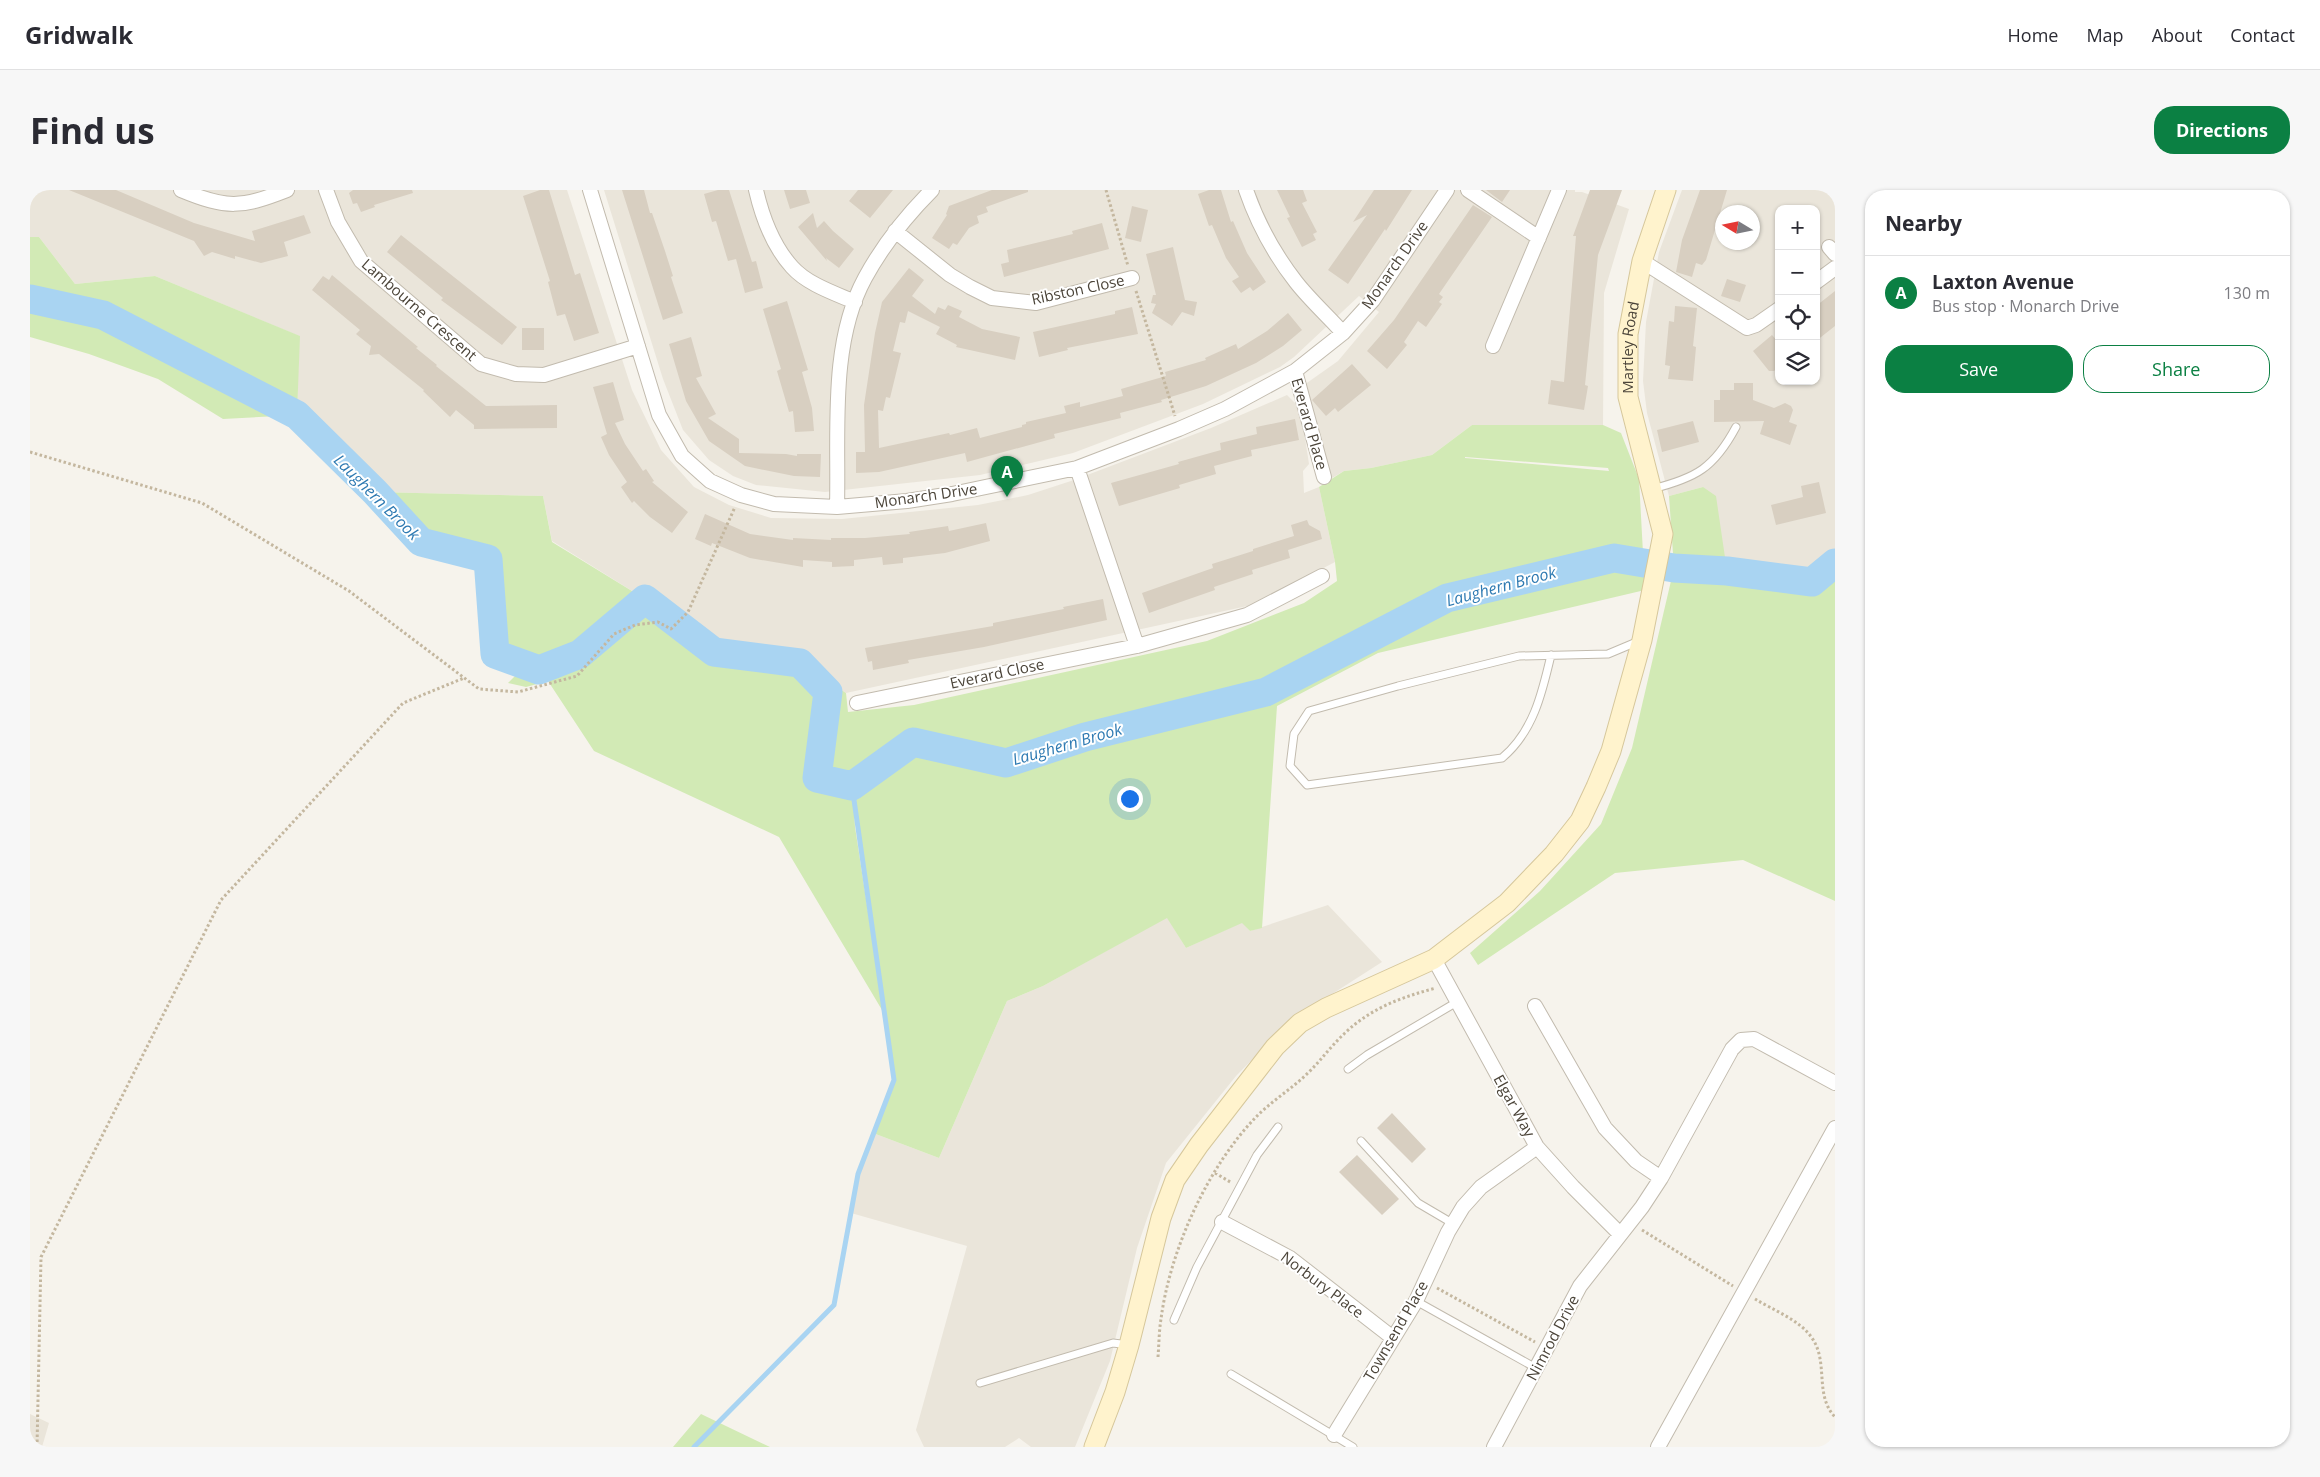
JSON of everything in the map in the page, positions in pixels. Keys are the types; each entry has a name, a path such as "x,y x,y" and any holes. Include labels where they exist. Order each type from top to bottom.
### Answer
{"main road":[{"name":"Martley Road","path":"1642,640 1663,534 1628,397 1628,334 1642,261 1666,190"},
{"path":"1094,1447 1115,1392 1129,1346 1160,1218 1175,1180 1199,1145 1270,1054 1300,1023 1326,1008 1434,959 1507,903 1554,854 1580,821 1611,751 1642,640"}],"street":[{"path":"181,190 210,202 234,205 262,200 287,190"},
{"name":"Lambourne Crescent","path":"326,190 338,222 361,261 481,364 516,374 544,375 638,346"},
{"name":"Monarch Drive","path":"590,190 659,414 682,456 710,481 741,495 774,504 837,507 907,501 952,494 1077,468 1179,429 1225,409 1295,371 1343,333 1373,300 1447,190"},
{"path":"756,190 774,240 792,267 822,288 855,302"},
{"path":"837,507 839,382 844,341 855,302 865,279 896,231 932,190"},
{"path":"1246,190 1253,210 1266,235 1296,281 1343,333"},
{"path":"1468,190 1539,238"},
{"path":"1493,346 1559,190"},
{"name":"Ribston Close","path":"896,231 950,275 992,298 1036,303 1132,278"},
{"path":"1642,261 1747,328 1756,325 1775,312"},
{"path":"1820,279 1835,268"},
{"name":"Everard Place","path":"1295,371 1324,477"},
{"path":"1077,468 1138,646"},
{"name":"Everard Close","path":"857,703 1138,646 1247,615 1322,576"},
{"name":"Elgar Way","path":"1434,959 1537,1147 1573,1187 1620,1234"},
{"path":"1535,1006 1605,1128 1636,1161 1661,1178"},
{"name":"Nimrod Drive","path":"1494,1447 1580,1286 1630,1223 1661,1178 1732,1049 1741,1040 1754,1039 1835,1083"},
{"path":"1658,1447 1835,1128"},
{"name":"Townsend Place","path":"1334,1435 1416,1301 1452,1223 1463,1207 1481,1186 1537,1147"},
{"name":"Norbury Place","path":"1222,1222 1290,1258 1393,1338"}],"lane":[{"path":"1651,489 1685,478 1706,467 1725,448 1736,427"},
{"path":"1550,655 1538,706 1516,746 1502,758 1307,786 1290,766 1294,734 1309,711 1398,686 1519,656 1550,655 1608,654 1642,640"},
{"path":"1348,1069 1367,1055 1457,1002"},
{"path":"1174,1320 1197,1267 1257,1155 1278,1127"},
{"path":"1361,1141 1418,1203 1452,1223"},
{"path":"1416,1301 1536,1368"},
{"path":"980,1383 1113,1343 1129,1346"},
{"path":"1231,1374 1352,1447"}],"path":[{"path":"1106,190 1179,429"},
{"path":"30,452 202,503 349,591 480,689 518,692 577,676 614,634 635,625 658,622 671,629 688,612 741,495"},
{"path":"37,1447 41,1257 221,900 403,703 464,678"},
{"path":"1215,1173 1240,1187"},
{"path":"1630,1223 1802,1327 1811,1336 1818,1348 1823,1397 1835,1417"},
{"path":"1426,1282 1547,1348"}],"shaded area":[{"path":"30,190 567,190 632,390 661,450 694,487 729,505 771,518 842,519 978,505 1028,495 1074,480 1211,428 1287,395 1296,404 1305,438 1309,464 1303,471 1304,493 1319,487 1335,562 1252,605 846,693 800,663 714,652 645,599 552,541 543,496 375,492 297,415 299,336 155,276 75,284 39,237 30,237"},
{"path":"604,190 1575,190 1575,192 1582,192 1629,209 1604,293 1603,425 1472,425 1432,455 1371,468 1344,471 1332,478 1304,385 1338,361 1379,312 1359,296 1294,357 1280,367 1203,404 1073,453 980,475 825,492 756,485 733,476 709,460 683,430 663,379"},
{"path":"1682,190 1835,190 1835,563 1812,582 1727,571 1703,487 1669,496 1647,413 1643,381 1646,322 1659,252"},
{"path":"1328,905 1382,962 1290,1021 1236,1076 1166,1163 1137,1248 1110,1361 1075,1447 1031,1447 1019,1438 1005,1447 924,1447 916,1430 967,1246 851,1213 858,1174 873,1133 939,1158 1007,1001 1043,986 1167,917 1186,948 1242,922 1250,931"},
{"path":"30,1414 49,1423 42,1447 30,1447"}],"green space":[{"path":"30,237 39,237 75,284 155,276 300,336 297,415 223,419 158,379 89,354 30,337"},
{"path":"1472,425 1603,425 1621,433 1639,479 1645,590 1378,653 1277,706 1262,928 1250,931 1242,923 1186,948 1167,918 1043,986 1007,1001 939,1158 873,1133 894,1080 882,1010 779,837 594,751 548,681 526,687 508,683 517,674 495,654 487,560 421,542 375,492 543,496 552,542 645,599 714,652 800,663 846,693 848,712 914,705 1207,641 1304,603 1337,581 1335,562 1319,487 1344,471 1371,468 1432,455","holes":["1465,458 1608,468 1609,471","853,795 876,963 876,964 855,827"]},
{"path":"1703,487 1716,496 1727,571 1812,582 1835,563 1835,901 1743,860 1615,873 1478,965 1470,953 1540,891 1601,824 1632,748 1674,568 1669,496"},
{"path":"701,1414 770,1447 673,1447"}],"building":[{"path":"69,190 116,190 194,223 255,241 252,231 304,215 311,233 284,242 288,256 261,263 235,256 235,259 212,252 204,256 194,241"},
{"path":"353,190 412,190 413,193 374,205 375,207 361,212 357,203 353,204 349,193"},
{"path":"540,190 549,190 575,275 580,273 599,333 574,341 565,314 557,316 548,282 550,281 523,196"},
{"path":"622,190 644,190 650,213 652,213 673,276 671,277 683,313 663,320"},
{"path":"718,190 729,190 752,262 756,261 763,288 745,293 736,259 728,261 716,221 712,222 704,194"},
{"path":"784,190 806,190 810,203 790,209"},
{"path":"858,190 893,190 870,218 849,201"},
{"path":"992,190 1028,190 1028,192 986,207 988,212 977,216 979,223 969,228 957,245 953,243 949,249 932,238 947,215 949,206"},
{"path":"1209,190 1221,190 1231,222 1233,221 1247,253 1266,282 1253,291 1250,287 1241,293 1232,281 1239,277 1226,258 1212,225 1209,226 1198,194"},
{"path":"1277,190 1303,190 1307,201 1302,203 1317,232 1313,234 1316,240 1302,247 1287,218 1290,217"},
{"path":"1374,190 1412,190 1386,231 1385,229 1348,284 1328,270 1367,215 1353,222"},
{"path":"1486,190 1510,190 1502,202"},
{"path":"1590,190 1622,190 1598,255 1585,385 1588,386 1584,410 1548,404 1551,380 1564,382 1576,236 1573,236"},
{"path":"1700,190 1727,190 1722,205 1715,205 1715,230 1706,260 1702,265 1696,263 1692,277 1676,272 1682,240"},
{"path":"1473,205 1492,217 1439,294 1443,297 1439,302 1442,304 1426,327 1418,321 1404,342 1407,345 1387,369 1367,351 1394,320"},
{"path":"1132,206 1148,210 1141,242 1125,238"},
{"path":"813,213 817,228 824,221 854,249 839,268 826,258 827,261 798,227"},
{"path":"1102,223 1109,249 1004,277 1001,264 1009,262 1007,250 1073,234 1072,231"},
{"path":"401,235 517,327 502,345 441,300 443,298 387,252"},
{"path":"1173,247 1185,300 1197,302 1194,316 1182,312 1172,326 1152,313 1156,304 1151,303 1153,295 1156,295 1146,254"},
{"path":"909,268 924,280 912,296 935,314 938,307 945,310 948,305 962,311 959,317 982,329 1020,337 1015,360 956,347 957,345 936,334 940,327 908,311 905,323 900,322 893,351 901,353 890,398 886,397 883,411 878,410 879,448 977,428 980,438 1022,427 1026,422 1066,413 1064,406 1080,402 1080,407 1123,396 1121,389 1166,376 1165,372 1206,360 1205,358 1236,344 1238,349 1267,331 1288,313 1302,330 1283,346 1256,363 1206,386 1161,400 1162,402 1120,413 1121,418 1054,434 1055,438 967,462 965,453 879,472 856,473 856,452 865,452 864,405 875,333 882,302"},
{"path":"332,275 418,347 416,348 436,366 486,406 557,405 557,428 474,429 474,425 456,410 450,417 424,390 379,354 369,355 371,346 356,334 360,330 312,290 323,276 329,280"},
{"path":"1727,279 1746,285 1740,302 1721,296"},
{"path":"1835,291 1835,326 1820,338 1820,303"},
{"path":"787,301 808,370 802,372 812,408 814,431 795,432 793,411 789,412 777,371 781,369 763,309"},
{"path":"1675,306 1697,308 1693,346 1696,347 1693,381 1668,379 1670,366 1665,365 1669,321 1674,322"},
{"path":"1132,307 1138,334 1067,348 1068,350 1039,357 1033,332 1115,314 1115,311"},
{"path":"522,328 544,328 544,350 522,350"},
{"path":"1772,335 1775,338 1775,370 1769,371 1753,351"},
{"path":"691,337 702,376 696,378 716,414 708,418 739,439 739,453 797,456 797,454 821,454 820,477 794,476 745,466 709,441 686,401 669,344"},
{"path":"1352,364 1371,385 1338,412 1335,408 1326,416 1312,400"},
{"path":"613,382 624,420 615,423 625,444 643,471 646,469 654,481 652,482 688,512 672,533 650,517 634,501 632,503 621,487 627,482 609,455 601,437 607,434 593,387"},
{"path":"1734,383 1753,383 1753,400 1774,408 1785,403 1791,406 1793,410 1789,422 1797,425 1790,445 1760,434 1764,421 1714,422 1714,400 1720,400 1720,390 1734,390"},
{"path":"1295,419 1299,440 1251,450 1252,456 1214,466 1216,474 1179,485 1180,488 1119,506 1111,483 1221,450 1220,443 1257,434 1256,427"},
{"path":"1693,421 1699,442 1662,452 1657,430"},
{"path":"1819,482 1826,513 1776,525 1771,505 1803,497 1801,486"},
{"path":"705,514 750,534 793,540 793,538 831,540 831,538 865,538 910,534 909,532 948,526 949,531 986,523 990,541 945,553 903,558 903,563 883,565 882,557 854,560 854,566 832,567 832,562 803,560 803,567 750,558 712,543 711,546 695,539"},
{"path":"1307,520 1309,525 1320,531 1322,539 1288,550 1290,558 1252,570 1253,574 1214,587 1215,590 1149,613 1142,593 1213,568 1212,564 1294,536 1291,525"},
{"path":"1103,599 1107,620 984,647 908,660 909,663 873,670 872,661 868,662 865,648 993,626 993,623"},
{"path":"1392,1113 1426,1149 1412,1163 1377,1128"},
{"path":"1357,1155 1399,1199 1382,1215 1339,1172"}],"waterway":[{"name":"Laughern Brook","path":"30,299 103,315 297,415 375,492 421,542 488,559 495,654 539,670 580,654 645,599 714,652 800,663 828,692 817,778 852,786 913,742 1006,763 1085,737 1266,692 1447,598 1614,558 1674,568 1727,571 1812,582 1835,563"},
{"path":"694,1447 834,1305 858,1174 894,1080 852,786"}],"place":[{"name":"Laxton Avenue","path":"1007,497"}]}
